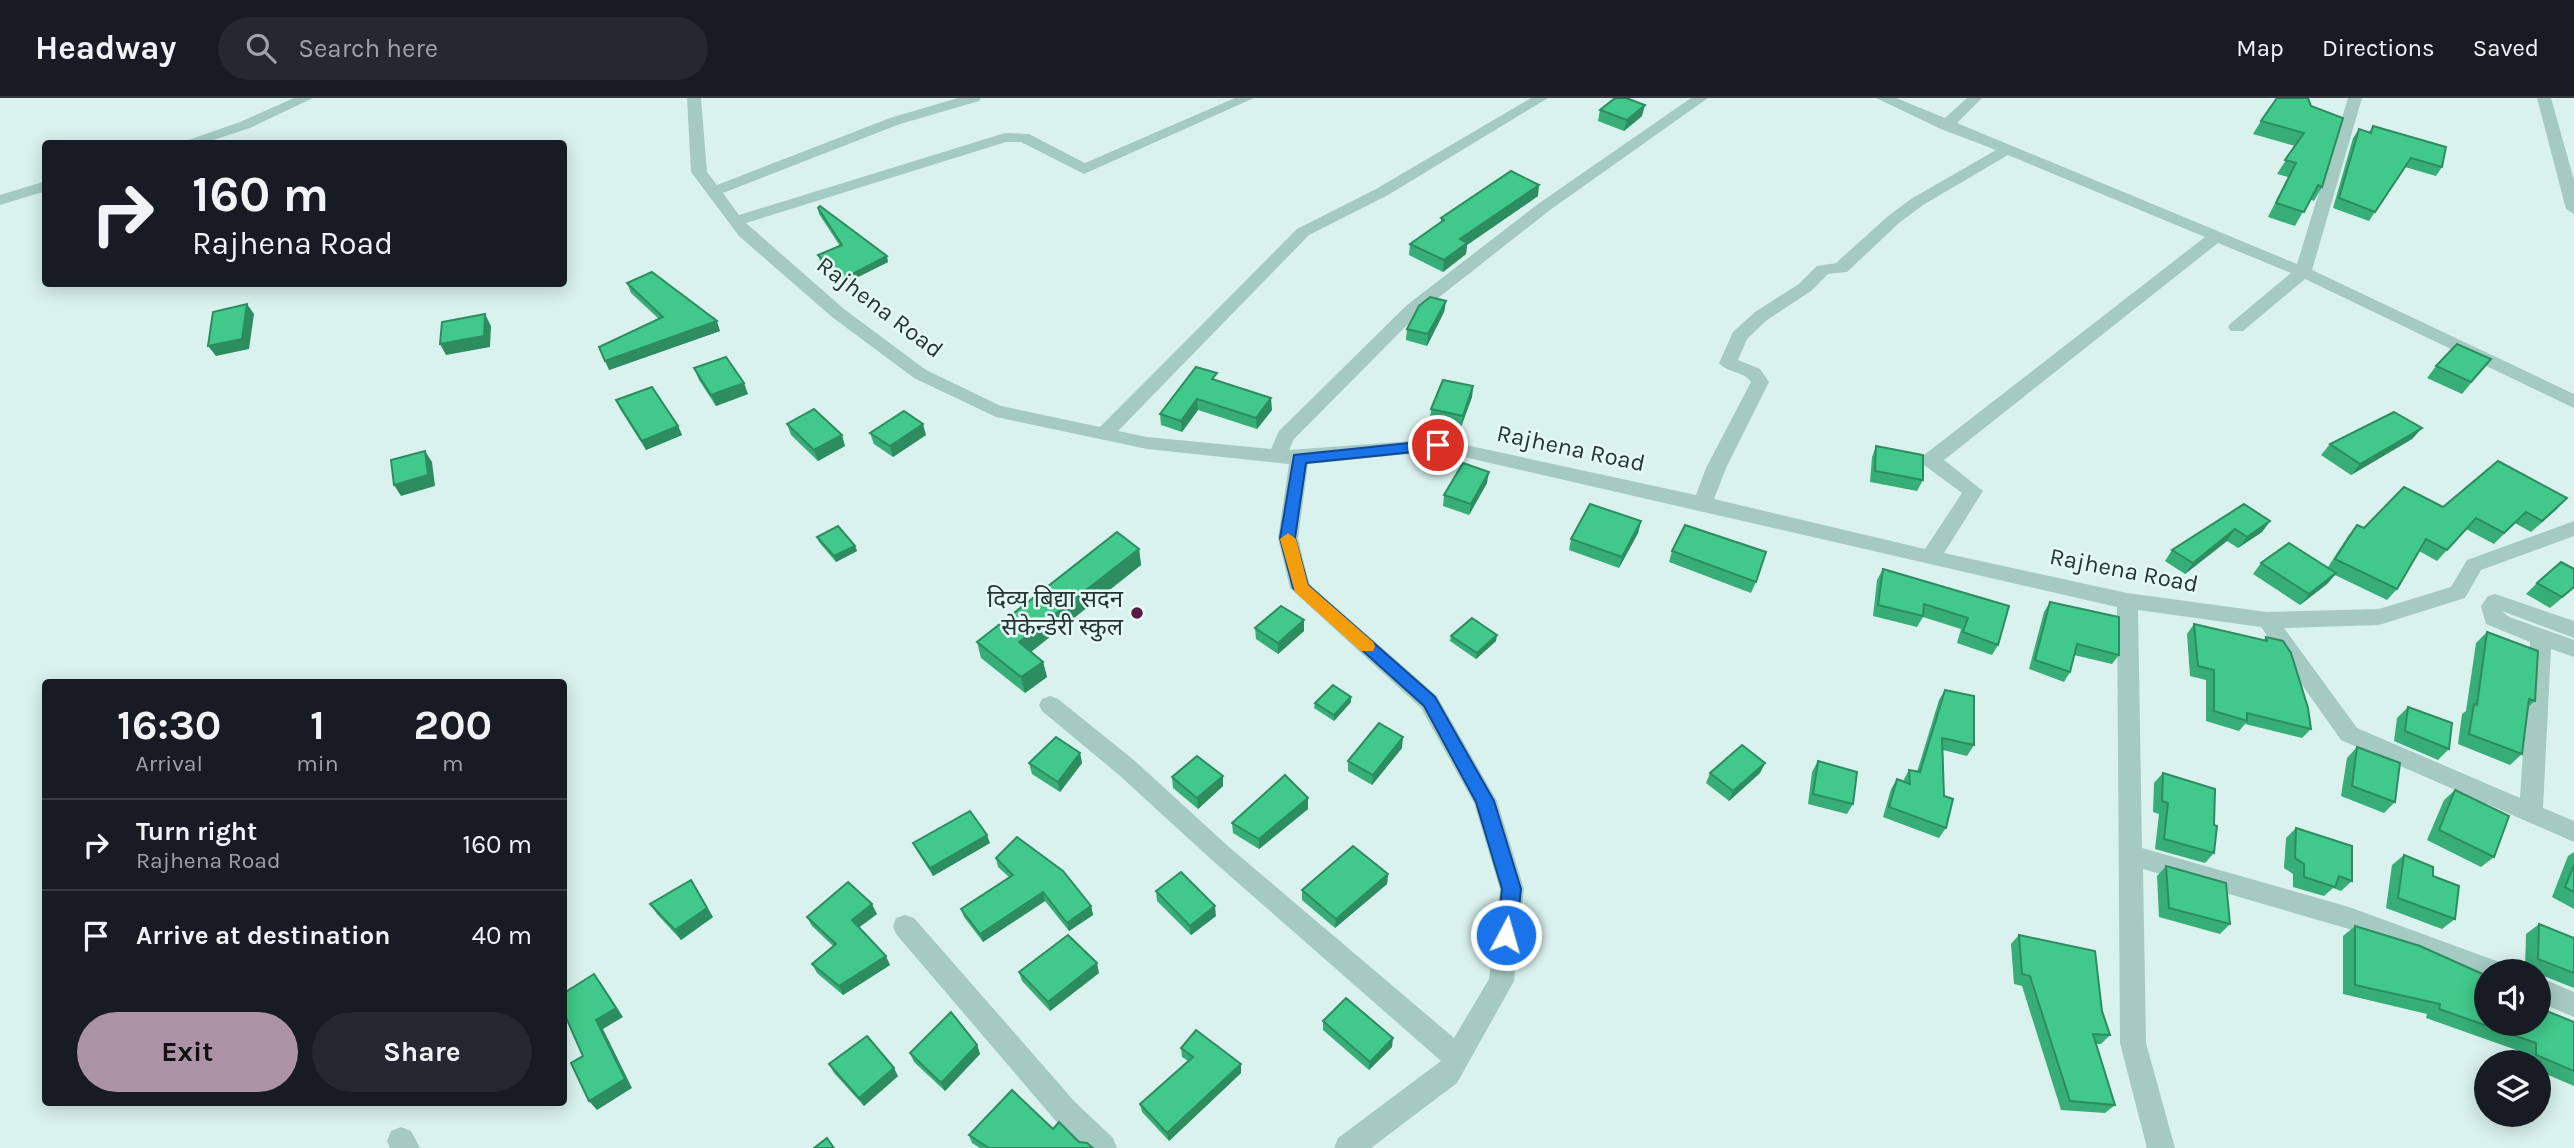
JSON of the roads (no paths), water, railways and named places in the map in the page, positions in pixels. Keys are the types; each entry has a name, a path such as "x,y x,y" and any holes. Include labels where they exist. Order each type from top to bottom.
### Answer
{"street":[{"path":"197,140 245,125 306,98"},
{"name":"Rajhena Road","path":"694,98 699,172 746,233 838,313 920,374 996,411 1147,443 1289,456 1438,445 2127,601 2267,620 2379,617 2458,593"},
{"path":"714,191 895,121 975,98"},
{"path":"736,221 1005,138 1024,136 1084,169 1247,98"},
{"path":"1103,435 1303,232 1382,192 1541,98"},
{"path":"1348,1148 1448,1074 1501,981 1512,889 1485,801 1430,702 1300,588 1288,538 1289,456 1286,436 1413,309 1544,207 1701,98"},
{"path":"1883,98 2005,151 2303,272 2574,402"},
{"path":"1946,126 1975,98"},
{"path":"2237,327 2303,272 2355,98"},
{"path":"2544,98 2574,209"},
{"path":"1703,503 1716,468 1760,382 1754,373 1728,363 1740,335 1763,313 1816,279 1823,270 1841,268 1893,220 1917,202 2005,151"},
{"path":"0,200 42,187"},
{"path":"1931,557 1973,491 1931,460 2216,236"},
{"path":"2574,528 2474,565 2458,593 2499,612 2541,637 2574,649"},
{"path":"2127,601 2133,1042 2161,1148"},
{"path":"2499,612 2574,629"},
{"path":"2267,620 2349,734 2574,832"},
{"path":"2531,813 2541,637"},
{"path":"1050,705 1127,768 1221,854 1457,1058"},
{"path":"2129,855 2349,918 2474,964"},
{"path":"905,926 1065,1111 1102,1148"},
{"path":"2551,994 2574,1004"}],"place":[{"name":"दिव्य बिद्या सदन सेकेन्डेरी स्कुल","path":"1137,613"}]}
